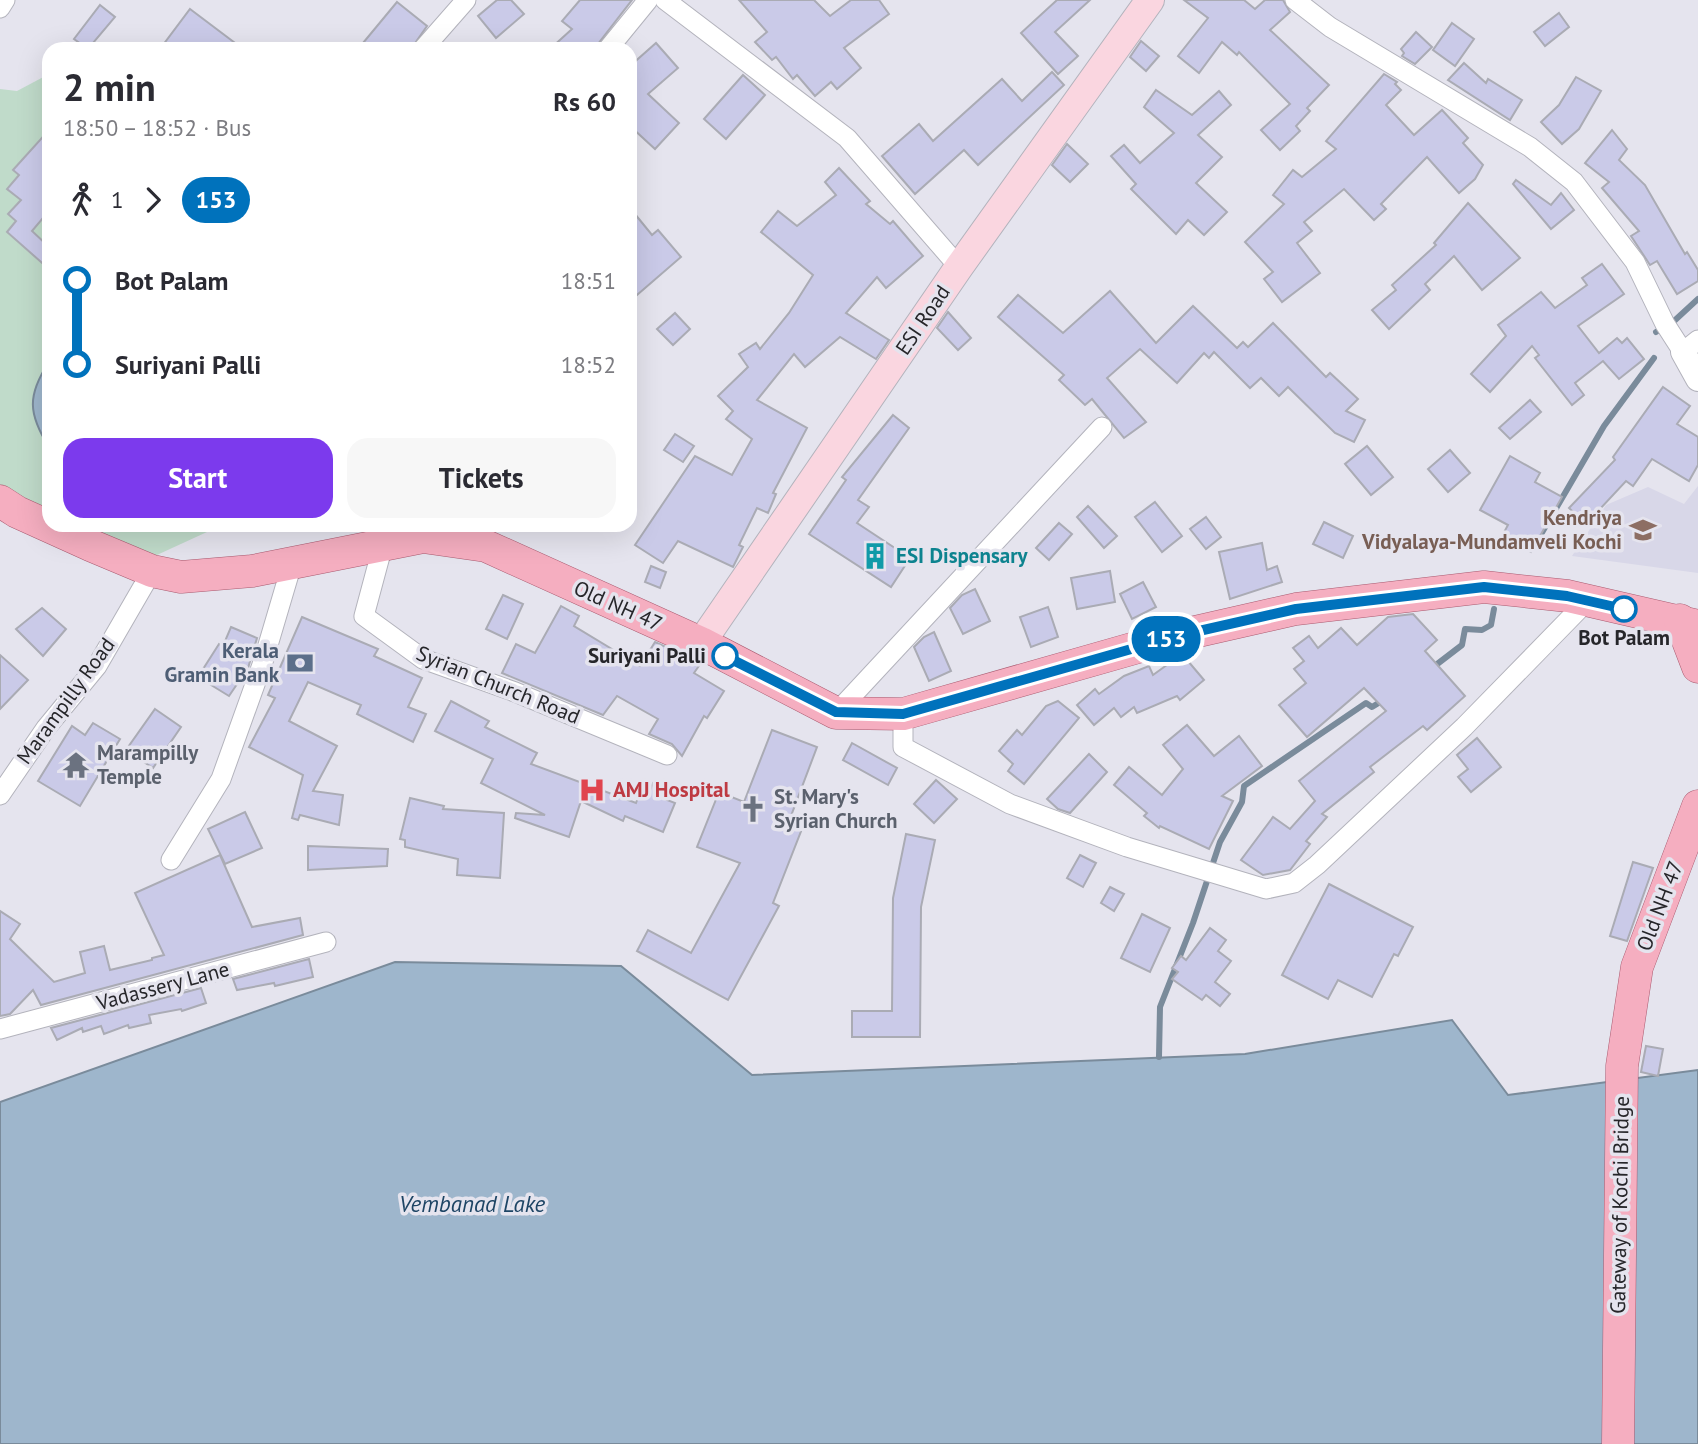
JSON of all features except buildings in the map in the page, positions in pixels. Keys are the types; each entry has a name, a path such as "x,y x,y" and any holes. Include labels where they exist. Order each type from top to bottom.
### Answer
{"main road":[{"name":"ESI Road","path":"701,643 958,267 1150,0"},
{"name":"Old NH 47","path":"0,501 42,523"},
{"name":"Old NH 47","path":"63,532 152,571 181,577 253,571 423,537 486,546 701,643 836,712 903,714 1177,636 1296,609 1484,587 1567,596 1689,623 1698,667"},
{"name":"Old NH 47","path":"1637,967 1698,806"},
{"name":"Gateway of Kochi Bridge","path":"1618,1444 1622,1066 1637,967"}],"street":[{"path":"0,8 5,0"},
{"path":"429,42 466,0"},
{"path":"614,42 648,0"},
{"path":"665,0 847,138 958,267"},
{"path":"1295,0 1330,27 1530,147 1574,182 1635,262 1665,324 1690,346 1698,379"},
{"path":"836,712 1101,427"},
{"name":"Syrian Church Road","path":"383,545 364,616 423,659 515,692 667,755"},
{"path":"171,860 221,779 263,662 292,564"},
{"name":"Marampilly Road","path":"0,794 46,728 97,666 152,571"},
{"path":"903,714 903,747 1010,804 1128,847 1266,889 1294,883 1317,865 1464,727 1587,601"},
{"name":"Vadassery Lane","path":"0,1029 326,942"}],"shaded area":[{"name":"Kendriya Vidyalaya-Mundamveli Kochi","path":"1698,486 1698,573 1572,556 1606,505 1648,487 1684,504"}],"green space":[{"path":"42,78 42,515 0,494 0,89 17,91"},
{"path":"80,532 207,532 146,560"}],"water":[{"path":"42,374 42,435 33,404"},
{"name":"Vembanad Lake","path":"395,962 621,966 752,1075 1245,1054 1452,1020 1508,1095 1698,1070 1698,1444 0,1444 0,1102"}],"waterway":[{"path":"1656,332 1673,322 1698,299"},
{"path":"1533,548 1604,426 1654,358"},
{"path":"1432,668 1462,645 1465,629 1482,630 1491,625 1494,609"},
{"path":"1159,1057 1160,1007 1193,923 1220,842 1242,802 1244,786 1366,703 1372,707 1385,699"}],"bus line":[{"name":"153","path":"725,656 836,712 903,714 1177,636 1296,609 1484,587 1567,596 1624,609"}],"place":[{"name":"Kendriya Vidyalaya-Mundamveli Kochi","path":"1643,530"},
{"name":"ESI Dispensary","path":"875,556"},
{"name":"Bot Palam","path":"1624,609"},
{"name":"Suriyani Palli","path":"725,656"},
{"name":"Kerala Gramin Bank","path":"300,663"},
{"name":"Marampilly Temple","path":"76,765"},
{"name":"AMJ Hospital","path":"592,790"},
{"name":"St. Mary's Syrian Church","path":"753,809"}]}
